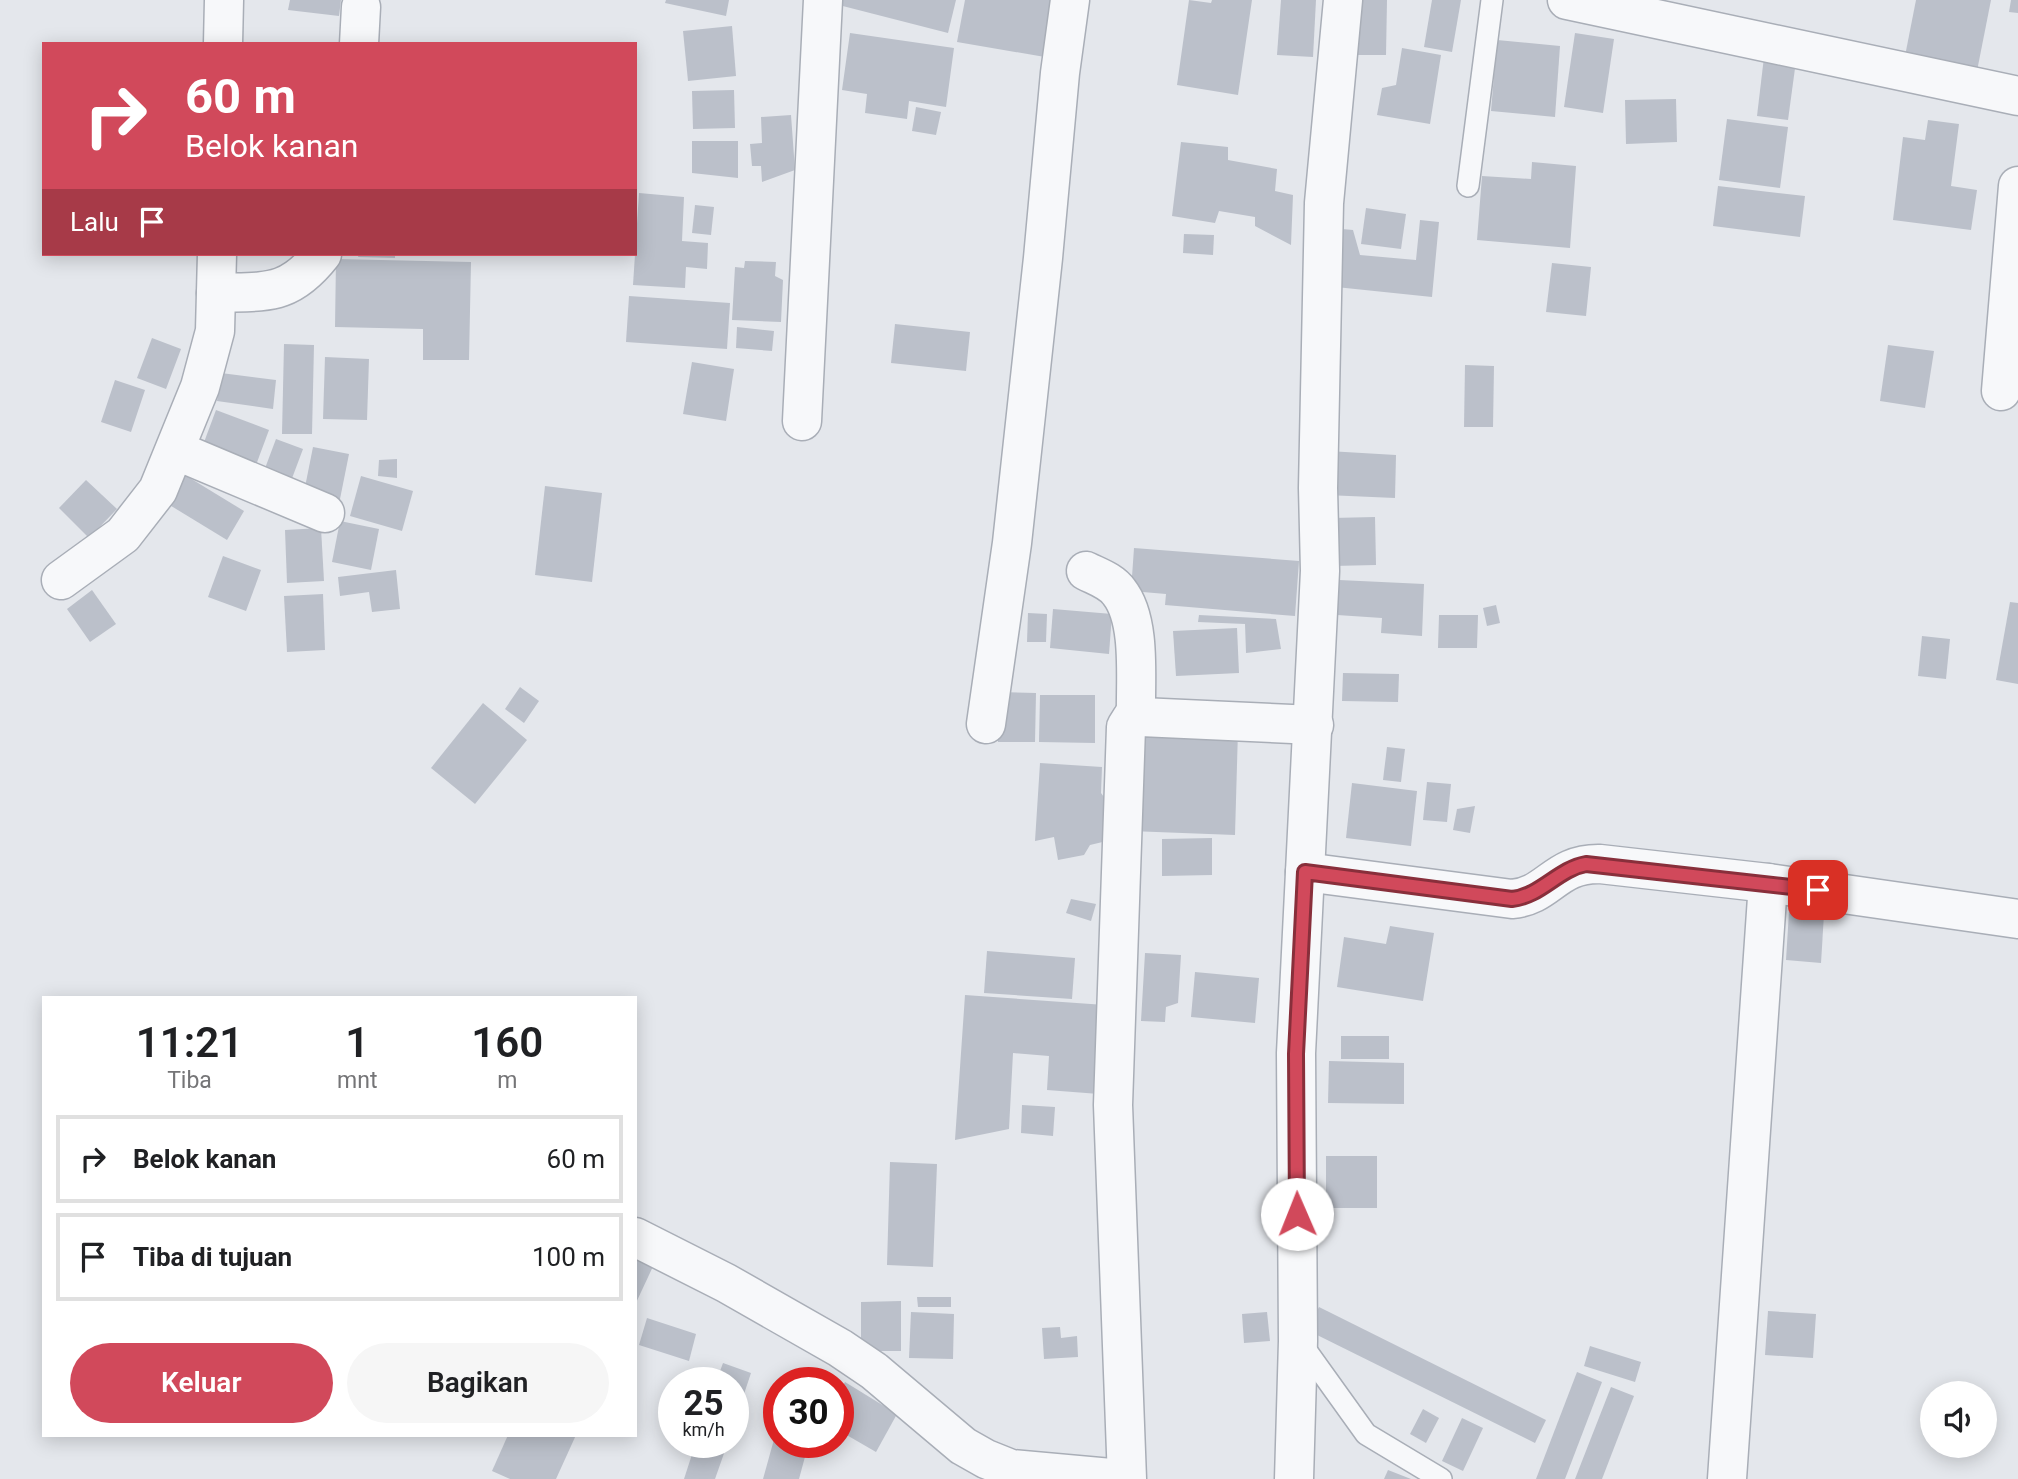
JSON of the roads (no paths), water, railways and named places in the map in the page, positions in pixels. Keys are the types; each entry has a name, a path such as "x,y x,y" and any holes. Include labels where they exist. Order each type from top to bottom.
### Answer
{"street":[{"path":"223,42 224,0"},
{"path":"802,421 823,0"},
{"path":"986,724 1012,542 1044,258 1060,73 1070,0"},
{"path":"1294,1479 1298,1340 1296,1054 1320,572 1318,488 1324,203 1343,0"},
{"path":"1567,0 2018,96"},
{"path":"2001,391 2018,186"},
{"path":"61,580 123,534 158,490 200,387 215,331 217,256"},
{"path":"216,293 276,291 308,271 320,256"},
{"path":"176,450 325,513"},
{"path":"1086,571 1107,581 1118,590 1127,605 1135,644 1136,717"},
{"path":"1127,1479 1113,1105 1125,736 1128,722 1136,717 1314,724"},
{"path":"1305,872 1512,899 1530,894 1566,870 1586,864 1768,883 2018,919"},
{"path":"1727,1479 1768,883"},
{"path":"637,1238 726,1283 840,1348 873,1371 963,1446 986,1459 1011,1469 1122,1479"}],"lane":[{"path":"1468,186 1492,0"},
{"path":"1298,1340 1366,1434 1441,1479"}]}
